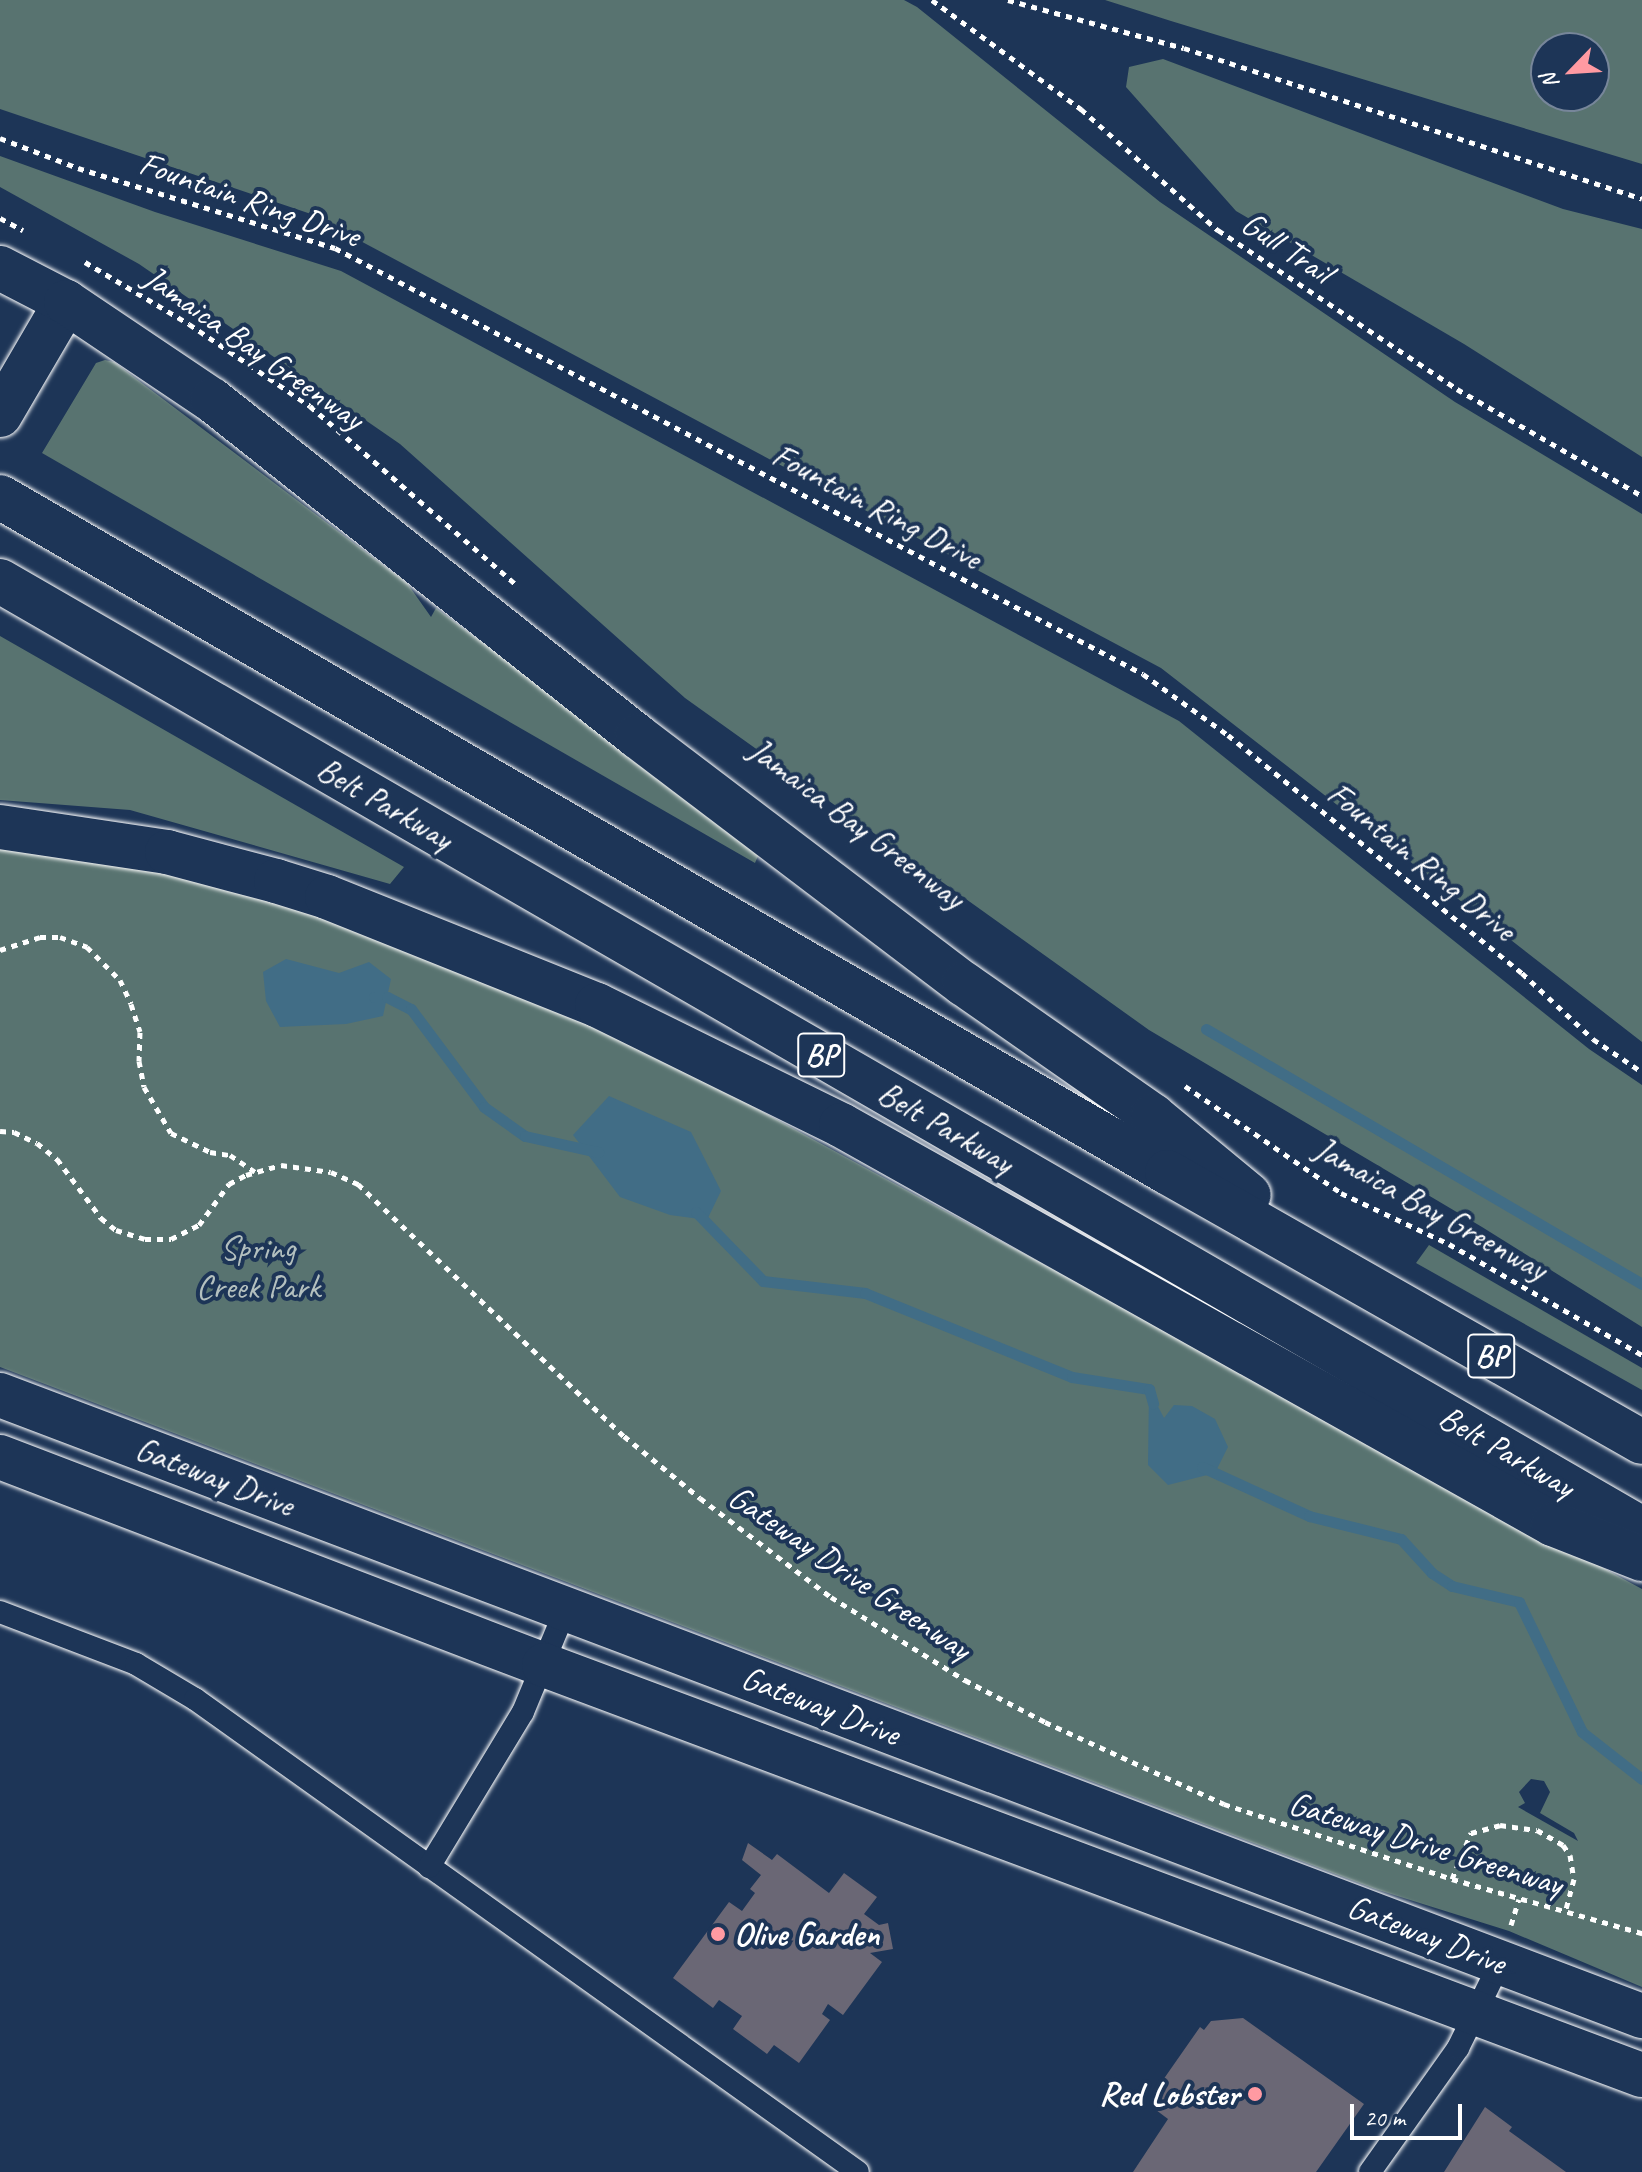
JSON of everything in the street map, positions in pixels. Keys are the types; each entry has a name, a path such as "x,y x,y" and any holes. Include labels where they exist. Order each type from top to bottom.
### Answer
{"main road":[{"path":"0,268 66,302 212,400 551,669 896,933 1153,1116 1341,1270"},
{"path":"0,415 66,302"},
{"name":"BP","path":"0,497 1642,1442"},
{"name":"Belt Parkway","path":"0,581 1642,1529"},
{"path":"0,827 167,852 276,881 327,897 597,1005 841,1125 1553,1524 1642,1559"},
{"name":"Gateway Drive","path":"0,1395 1642,2016"},
{"name":"Gateway Drive","path":"0,1457 544,1665 1642,2075"}],"lane":[{"path":"429,1867 523,1712 566,1608"},
{"path":"0,1612 124,1659 172,1685 858,2172"},
{"path":"1370,2172 1442,2073 1478,2012 1500,1963"}],"path":[{"name":"Gull Trail","path":"932,0 1081,109 1218,230 1457,389 1642,496"},
{"path":"1008,0 1184,48 1642,199"},
{"name":"Fountain Ring Drive","path":"0,138 78,168 335,248 1143,674 1228,735 1522,973 1593,1039 1642,1072"},
{"name":"Jamaica Bay Greenway","path":"88,264 189,324 310,406 529,595"},
{"path":"0,950 40,937 60,937 87,947 120,980 131,1004 140,1032 139,1061 144,1087 171,1133 210,1152 230,1155 255,1172"},
{"name":"Jamaica Bay Greenway","path":"1184,1085 1341,1193 1449,1244 1642,1355"},
{"name":"Gateway Drive Greenway","path":"0,1131 14,1132 37,1143 57,1159 101,1218 116,1230 145,1239 171,1239 199,1225 229,1184 281,1165 331,1172 358,1184 624,1436 678,1481 831,1597 965,1680 1045,1722 1224,1804 1452,1879 1642,1933"},
{"path":"1452,1879 1471,1833 1500,1825 1537,1830 1563,1845 1570,1855 1574,1879 1565,1912"}],"green space":[{"path":"0,0 904,0 917,7 1160,202 1455,402 1642,514 1642,1042 1161,668 308,213 0,109"},
{"path":"1105,0 1642,0 1642,164 1171,21"},
{"path":"1163,59 1563,209 1642,229 1642,457 1464,344 1236,211 1126,87 1129,67"},
{"path":"0,156 155,212 341,271 1179,721 1589,1049 1642,1085 1642,1327 1482,1227 1149,1030 685,698 400,444 139,264 0,187"},
{"path":"105,360 114,362 407,583 431,617 436,608 761,849 755,863 42,453 96,363"},
{"path":"0,636 404,867 390,884 130,810 0,800"},
{"name":"Spring Creek Park","path":"0,845 51,846 293,902 610,1029 1642,1589 1642,1987 1509,1931 1375,1889 0,1367","holes":["1531,1779 1544,1781 1550,1792 1540,1813 1574,1833 1578,1841 1518,1807 1525,1803 1519,1792"]},
{"path":"1429,1245 1642,1368 1642,1390 1416,1263"}],"water":[{"path":"286,959 339,973 369,962 391,979 383,1016 346,1024 280,1027 266,1001 263,972"},
{"path":"609,1096 691,1132 721,1191 707,1220 670,1215 620,1197 573,1135"},
{"path":"1149,1389 1164,1418 1174,1405 1192,1406 1215,1419 1228,1447 1215,1473 1168,1485 1148,1465"}],"building":[{"path":"748,1843 772,1860 777,1854 829,1893 844,1873 877,1897 864,1914 879,1925 888,1923 893,1949 870,1953 882,1962 843,2015 828,2004 822,2014 830,2020 799,2063 774,2045 767,2054 733,2029 742,2016 719,2000 713,2008 673,1978 729,1902 742,1911 755,1893 750,1889 761,1875 742,1860"},
{"name":"Red Lobster","path":"1243,2018 1364,2104 1316,2172 1133,2172 1168,2119 1152,2107 1168,2083 1163,2080 1200,2027 1204,2030 1211,2021"},
{"path":"1485,2107 1512,2127 1509,2131 1566,2172 1444,2172"}],"waterway":[{"path":"374,997 387,997 411,1009 484,1107 525,1136 598,1152"},
{"path":"1206,1029 1642,1284"},
{"path":"696,1212 763,1281 865,1293 1072,1377 1149,1389 1153,1403"},
{"path":"1202,1467 1309,1516 1401,1539 1432,1573 1452,1586 1519,1602 1582,1732 1642,1779"}],"place":[{"name":"Olive Garden","path":"718,1934"},
{"name":"Red Lobster","path":"1255,2094"}]}
